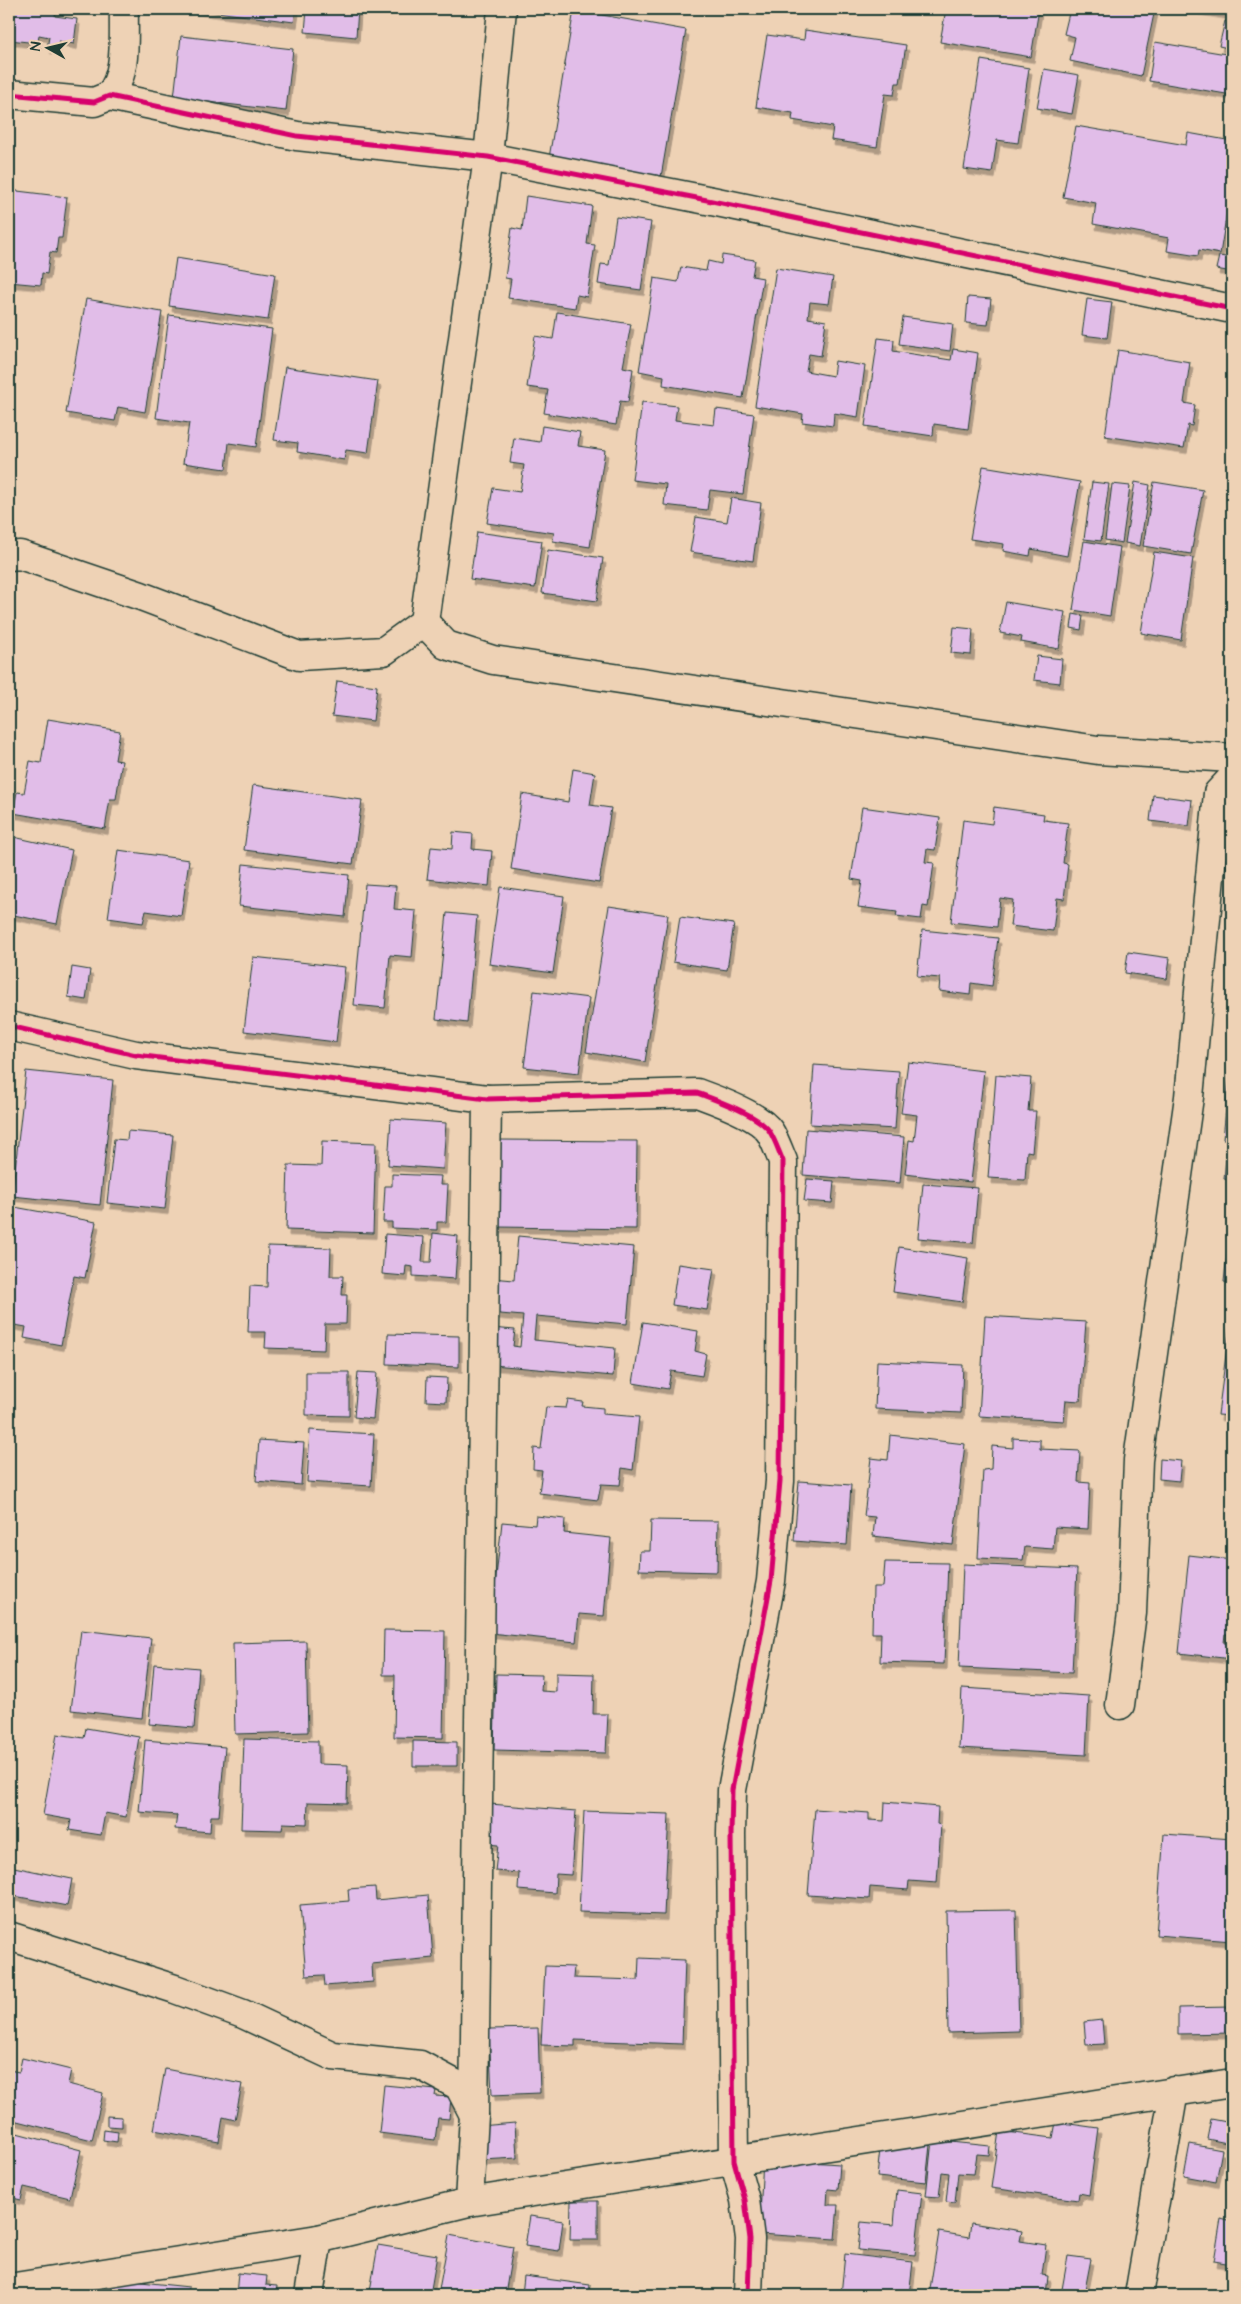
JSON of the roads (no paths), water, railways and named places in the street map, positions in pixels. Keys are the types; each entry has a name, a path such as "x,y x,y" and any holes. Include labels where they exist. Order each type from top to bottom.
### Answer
{"street":[{"path":"9,94 94,102 110,96 118,86 121,69 124,9"},
{"path":"9,556 20,555 141,596 299,656 384,651 424,622 488,157 502,9"},
{"path":"110,96 297,136 488,157 731,204 1232,308"},
{"path":"424,622 446,645 493,660 1098,750 1232,758"},
{"path":"1120,1706 1132,1613 1138,1460 1189,1098 1218,792 1232,778"},
{"path":"9,1026 136,1055 487,1099 697,1093 748,1115 769,1130 783,1161 780,1482 771,1581 732,1790 734,2161 745,2200 750,2239 748,2295"},
{"path":"469,2202 474,2115 487,1099"},
{"path":"9,1936 89,1960 192,1995 243,2014 333,2056 420,2065 459,2086 474,2115"},
{"path":"9,2288 318,2238 469,2202 1232,2083"},
{"path":"1139,2295 1174,2091"},
{"path":"309,2295 318,2238"}]}
